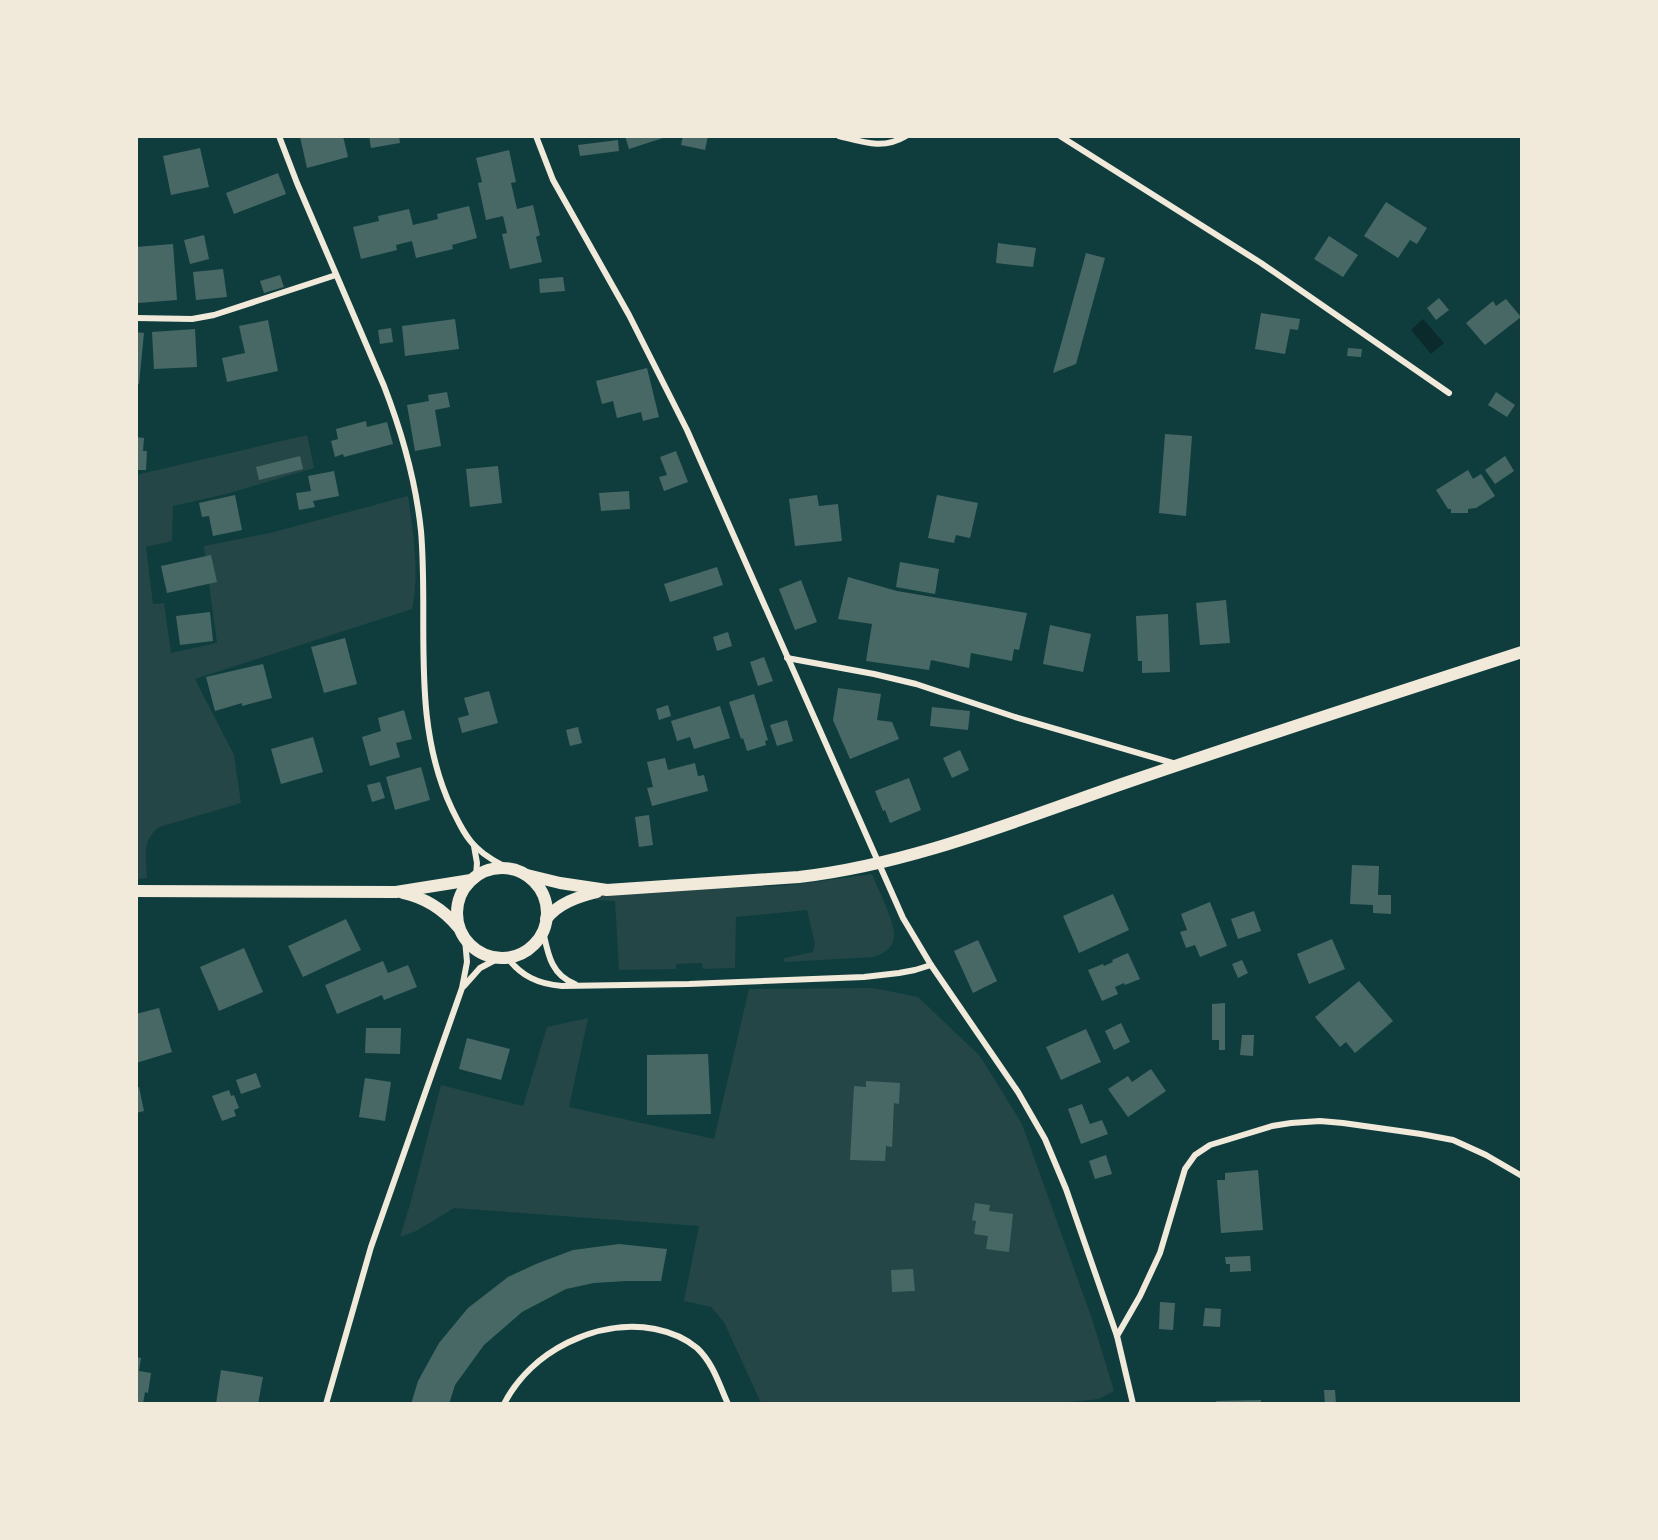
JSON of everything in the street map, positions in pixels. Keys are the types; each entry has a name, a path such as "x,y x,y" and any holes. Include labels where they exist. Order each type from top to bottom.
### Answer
{"main road":[{"path":"136,891 396,892 473,878 492,869 510,869 583,888 607,890 827,874 870,866 974,836 1521,652"},
{"path":"527,875 543,895 546,907 544,925"},
{"path":"462,934 457,916 458,903 463,891 473,878"},
{"path":"396,892 428,901 442,911 474,948 486,955 503,958 522,953 534,944 544,925 557,908 585,895 607,890"}],"street":[{"path":"279,136 387,392 406,458 420,530 423,566 422,666 431,743 437,771 457,819 474,845 491,859 510,869"},
{"path":"536,136 553,180 680,415 909,929 931,965 992,1052 1038,1126 1066,1189 1117,1336 1133,1404"},
{"path":"839,136 871,145 894,142 906,136"},
{"path":"1060,136 1261,262 1449,393"},
{"path":"136,318 203,318 336,275"},
{"path":"787,658 916,684 1031,722 1180,765"},
{"path":"473,878 477,862 474,845"},
{"path":"544,925 549,958 555,970 578,985"},
{"path":"326,1404 371,1247 462,988 467,962 462,934"},
{"path":"462,988 480,968 503,958 532,980 552,985 714,983 864,977 909,971 931,965"},
{"path":"1117,1336 1160,1253 1185,1169 1195,1155 1210,1145 1291,1122 1343,1123 1453,1140 1486,1155 1521,1176"},
{"path":"504,1404 515,1385 527,1371 560,1347 588,1334 634,1327 671,1333 695,1346 711,1365 728,1404"}],"shaded area":[{"path":"1423,319 1444,343 1431,354 1411,330"},
{"path":"307,435 314,468 226,494 173,506 172,541 146,547 153,604 164,603 171,653 217,643 204,546 270,533 408,496 416,567 412,609 195,679 234,755 241,803 159,827 149,838 147,844 147,878 137,879 136,475"},
{"path":"872,874 891,921 894,936 889,948 873,957 784,962 785,958 813,952 815,943 807,910 736,917 735,968 703,969 702,963 676,964 676,969 619,970 615,901 596,900 597,893 780,886"},
{"path":"873,988 918,997 980,1056 1022,1124 1092,1319 1114,1391 1099,1399 1052,1404 761,1403 724,1322 711,1307 684,1301 699,1226 454,1208 416,1231 400,1237 441,1085 523,1106 547,1027 588,1018 569,1107 714,1139 749,989"}],"building":[{"path":"343,136 348,157 307,168 300,137"},
{"path":"369,136 399,136 400,143 371,148"},
{"path":"625,136 666,136 666,137 629,149"},
{"path":"683,136 708,136 705,150 681,145"},
{"path":"618,140 619,151 580,156 578,145"},
{"path":"200,148 209,187 171,195 163,156"},
{"path":"509,150 516,182 511,183 517,209 533,205 540,235 536,237 542,262 510,269 502,234 507,233 503,216 486,220 478,183 482,182 476,158"},
{"path":"278,173 286,194 234,214 226,193"},
{"path":"1386,202 1427,228 1417,244 1410,240 1398,258 1364,236"},
{"path":"469,206 477,238 452,245 453,249 416,258 412,241 396,245 397,250 361,259 353,227 379,221 378,216 409,209 413,225 438,219 437,214"},
{"path":"204,235 209,259 190,264 184,240"},
{"path":"1329,236 1358,255 1343,277 1314,259"},
{"path":"998,243 1036,248 1033,267 996,263"},
{"path":"173,244 177,300 138,303 136,247"},
{"path":"1086,253 1105,258 1076,364 1053,373"},
{"path":"223,269 227,297 196,300 193,272"},
{"path":"280,275 284,287 264,293 260,281"},
{"path":"563,277 565,291 540,293 539,279"},
{"path":"1439,298 1449,310 1436,320 1427,308"},
{"path":"1506,299 1521,317 1485,345 1466,323 1493,301 1496,306"},
{"path":"1261,313 1300,319 1298,330 1290,329 1285,354 1255,349"},
{"path":"455,319 459,349 405,356 402,326"},
{"path":"268,320 278,371 227,382 222,358 245,353 239,326"},
{"path":"391,328 393,342 380,344 378,330"},
{"path":"195,329 197,367 154,369 152,332"},
{"path":"136,332 144,333 139,384 136,384"},
{"path":"1348,348 1362,349 1361,357 1347,356"},
{"path":"647,368 659,417 643,421 641,412 617,418 613,401 602,404 596,381"},
{"path":"447,392 450,407 435,410 441,446 415,451 407,405 429,401 428,395"},
{"path":"1496,392 1515,405 1507,417 1488,405"},
{"path":"366,421 367,427 387,422 393,444 344,457 343,454 335,457 331,441 338,439 336,429"},
{"path":"1165,434 1192,436 1186,516 1159,513"},
{"path":"136,437 144,438 143,451 147,451 146,470 136,470"},
{"path":"676,451 688,482 664,491 659,477 667,475 660,457"},
{"path":"300,456 303,469 259,480 256,467"},
{"path":"1505,456 1514,471 1495,484 1485,470"},
{"path":"498,466 502,503 470,507 466,469"},
{"path":"1468,470 1473,479 1481,474 1495,496 1476,508 1468,509 1468,513 1451,513 1451,509 1448,509 1436,490"},
{"path":"334,471 339,496 313,501 315,507 299,510 296,493 311,491 308,476"},
{"path":"629,491 630,509 601,511 599,493"},
{"path":"235,495 242,530 213,536 209,516 202,517 199,503"},
{"path":"817,495 819,506 838,504 842,541 795,546 789,499"},
{"path":"937,495 978,503 970,538 956,535 954,543 928,538"},
{"path":"211,555 217,582 167,593 161,566"},
{"path":"900,562 939,569 935,594 896,587"},
{"path":"717,567 723,585 670,602 664,584"},
{"path":"848,577 897,591 1027,613 1019,650 1014,649 1012,661 971,653 969,668 931,660 929,670 866,661 872,624 838,619"},
{"path":"801,580 817,622 795,630 779,589"},
{"path":"1226,600 1230,643 1200,645 1196,603"},
{"path":"210,612 213,641 180,645 176,616"},
{"path":"1168,614 1170,672 1142,673 1142,661 1138,661 1136,616"},
{"path":"1050,625 1091,634 1083,672 1043,664"},
{"path":"728,632 732,646 717,651 713,637"},
{"path":"345,638 357,684 324,693 311,647"},
{"path":"764,657 773,681 758,686 750,662"},
{"path":"263,664 272,698 215,711 206,677"},
{"path":"838,688 881,694 877,720 892,722 899,739 850,759 833,720"},
{"path":"489,691 498,723 462,733 458,718 469,715 464,698"},
{"path":"754,694 768,740 765,741 766,745 747,751 729,702"},
{"path":"668,705 671,716 659,720 656,709"},
{"path":"720,706 730,738 694,749 690,737 677,741 671,721"},
{"path":"932,707 970,711 968,730 930,726"},
{"path":"404,710 412,739 396,743 400,757 370,766 362,737 381,731 378,718"},
{"path":"787,720 793,741 777,746 770,725"},
{"path":"578,727 582,743 570,746 566,730"},
{"path":"313,737 323,772 281,784 271,749"},
{"path":"960,750 969,770 952,778 943,758"},
{"path":"665,758 668,770 695,763 698,776 704,775 708,791 652,806 647,788 653,787 647,762"},
{"path":"421,767 430,800 395,810 386,777"},
{"path":"909,778 921,810 890,823 875,791"},
{"path":"380,782 385,798 372,802 367,785"},
{"path":"649,815 653,845 639,847 635,817"},
{"path":"1352,865 1379,866 1378,895 1391,895 1391,914 1373,913 1373,905 1350,904"},
{"path":"1113,894 1129,930 1079,953 1063,916"},
{"path":"1210,902 1227,946 1200,957 1195,945 1186,948 1180,932 1187,930 1181,914"},
{"path":"1254,911 1261,931 1238,939 1231,919"},
{"path":"346,919 361,950 303,977 288,946"},
{"path":"1332,939 1345,969 1309,984 1297,954"},
{"path":"978,940 997,981 973,993 954,951"},
{"path":"244,948 263,992 219,1011 200,967"},
{"path":"1128,953 1140,979 1115,987 1118,994 1102,1001 1088,970 1103,964 1104,966"},
{"path":"1242,960 1248,973 1238,978 1232,964"},
{"path":"383,961 388,973 408,965 417,987 384,1000 382,995 337,1014 325,985"},
{"path":"1359,981 1393,1021 1355,1053 1346,1042 1340,1047 1315,1017"},
{"path":"1225,1003 1225,1050 1219,1050 1219,1040 1212,1040 1212,1004"},
{"path":"159,1008 172,1052 136,1063 136,1014"},
{"path":"1121,1023 1130,1042 1114,1050 1105,1031"},
{"path":"366,1028 401,1028 400,1054 365,1053"},
{"path":"1086,1029 1101,1062 1061,1080 1046,1047"},
{"path":"1242,1035 1254,1035 1253,1056 1240,1055"},
{"path":"467,1038 510,1049 501,1080 459,1069"},
{"path":"708,1054 711,1114 647,1115 647,1055"},
{"path":"1151,1069 1166,1091 1128,1117 1108,1089 1128,1076 1132,1082"},
{"path":"256,1073 261,1087 241,1094 236,1080"},
{"path":"365,1078 391,1082 385,1121 359,1117"},
{"path":"866,1081 900,1083 899,1104 894,1103 892,1147 886,1146 885,1161 850,1160 854,1086 866,1087"},
{"path":"139,1087 144,1111 136,1113 136,1088"},
{"path":"229,1090 231,1096 234,1095 239,1108 234,1110 236,1116 222,1121 212,1096"},
{"path":"1082,1104 1090,1124 1102,1120 1108,1134 1081,1144 1068,1109"},
{"path":"1106,1155 1112,1174 1095,1179 1089,1161"},
{"path":"1258,1170 1263,1230 1221,1233 1217,1180 1225,1180 1225,1173"},
{"path":"975,1203 990,1205 989,1211 1013,1214 1009,1252 986,1249 988,1236 974,1234 976,1221 972,1220"},
{"path":"619,1244 667,1249 661,1281 594,1283 566,1289 522,1312 484,1345 455,1385 449,1404 411,1404 418,1381 439,1343 468,1308 508,1277 573,1250"},
{"path":"1250,1256 1251,1271 1230,1272 1230,1264 1226,1264 1225,1257"},
{"path":"913,1269 915,1291 892,1292 891,1270"},
{"path":"1160,1302 1175,1303 1173,1330 1159,1329"},
{"path":"1205,1308 1221,1309 1220,1327 1203,1326"},
{"path":"136,1357 141,1358 139,1371 151,1373 148,1393 145,1392 143,1404 136,1404"},
{"path":"221,1370 263,1377 258,1404 216,1404"},
{"path":"1324,1390 1335,1390 1336,1404 1325,1404"},
{"path":"1261,1400 1261,1404 1216,1404 1216,1401"}]}
